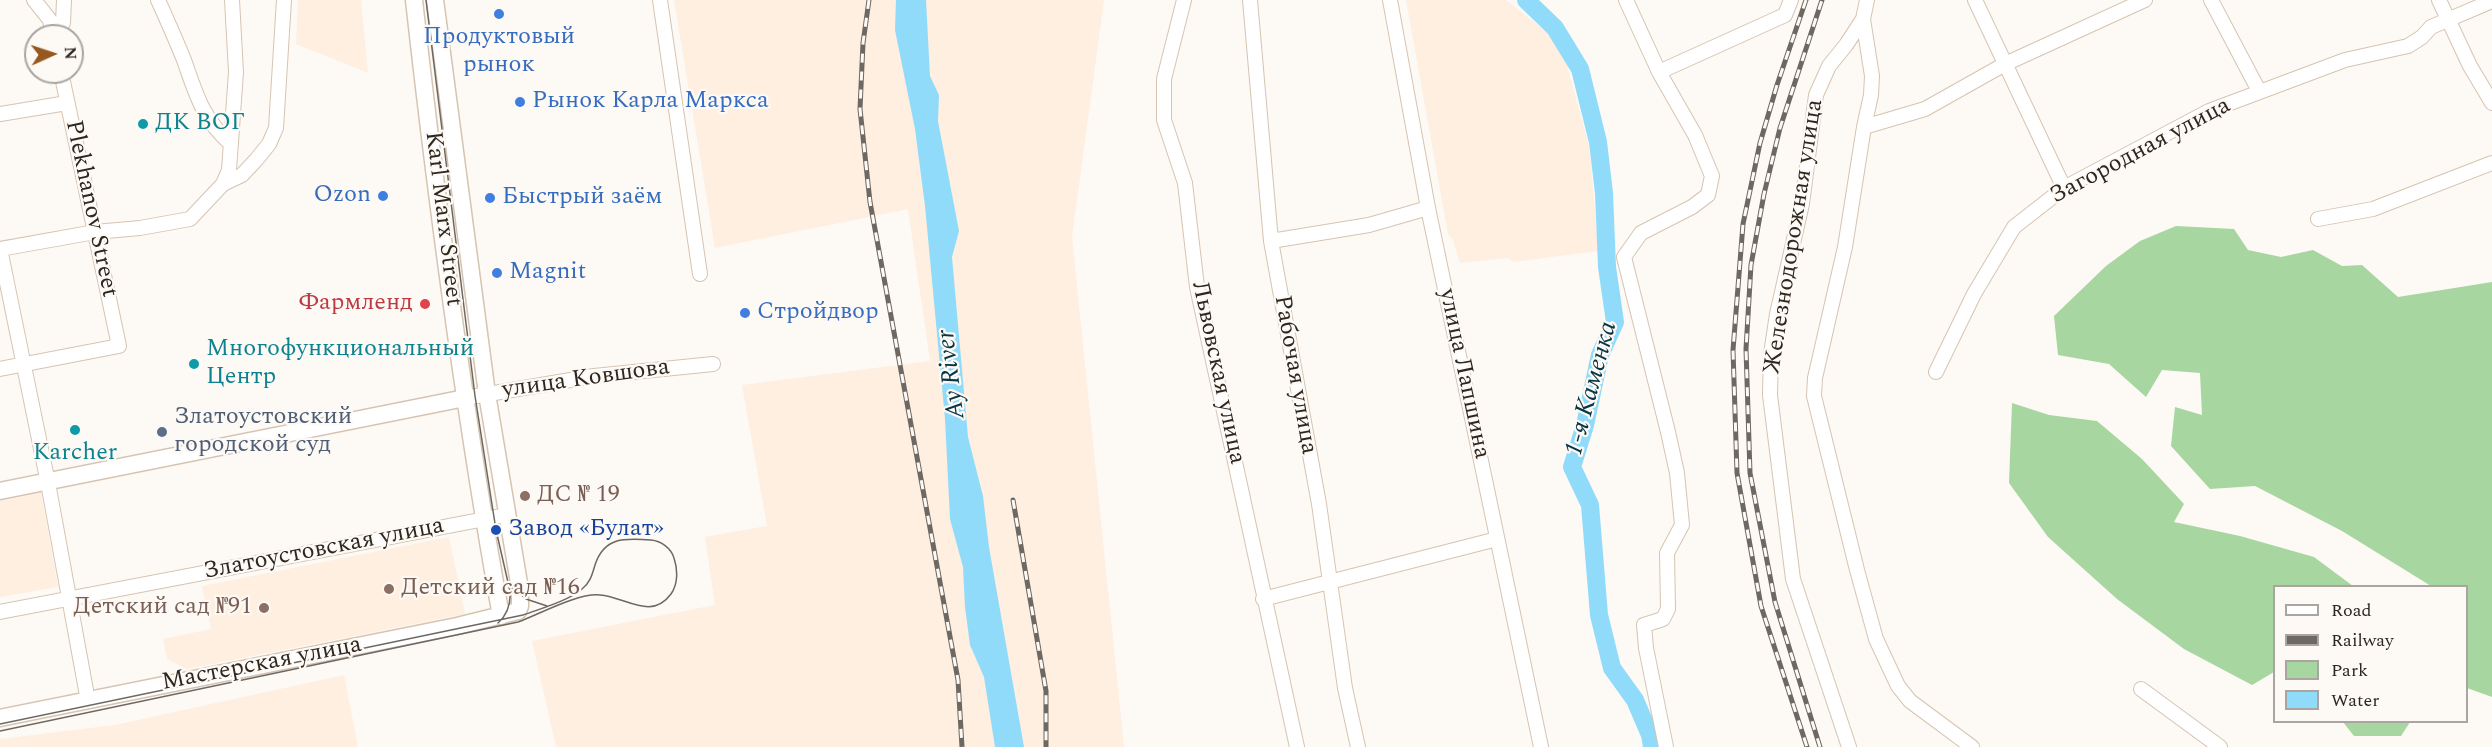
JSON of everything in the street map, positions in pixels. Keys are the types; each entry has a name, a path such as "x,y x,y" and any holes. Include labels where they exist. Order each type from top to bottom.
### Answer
{"main road":[{"name":"Karl Marx Street","path":"414,0 465,398 501,616"},
{"name":"Karl Marx Street","path":"435,0 486,394 520,589 520,606"},
{"name":"улица Ковшова","path":"0,491 465,398"},
{"name":"Мастерская улица","path":"0,718 516,613 520,606"}],"street":[{"path":"34,0 51,24"},
{"path":"62,24 64,0"},
{"path":"158,0 205,115 231,144"},
{"path":"88,701 48,483 0,249 95,232 140,228 190,219 223,184 229,170 236,72 232,0"},
{"path":"223,184 242,175 269,144 276,128 284,0"},
{"path":"660,0 700,274"},
{"name":"Львовская улица","path":"1184,0 1164,79 1164,120 1185,183 1197,287 1297,747"},
{"name":"Рабочая улица","path":"1250,0 1271,241 1296,373 1331,583 1345,688 1359,747"},
{"name":"улица Лапшина","path":"1390,0 1428,208 1541,747"},
{"path":"1626,0 1659,72 1695,135 1712,176 1708,195 1692,207 1641,233 1624,257 1677,472 1683,525 1667,553 1668,609 1663,619 1644,625 1646,648 1666,747"},
{"path":"1659,72 1785,15 1791,0"},
{"path":"1863,19 1867,0"},
{"path":"1975,0 2064,188"},
{"path":"1864,127 1925,109 2005,64 2145,0"},
{"path":"2211,0 2259,91"},
{"path":"2439,0 2470,66 2492,103"},
{"name":"Загородная улица","path":"1936,372 1974,294 2014,226 2064,188 2209,111 2345,60 2408,46 2422,37 2431,27 2492,1"},
{"name":"Железнодорожная улица","path":"1863,19 1872,76 1871,95 1845,247 1815,378 1814,396 1876,639 1898,686 1910,701 1972,747"},
{"name":"Железнодорожная улица","path":"1849,747 1793,579 1782,503 1770,385 1771,354 1777,314 1802,204 1816,95 1829,66 1863,19"},
{"name":"Plekhanov Street","path":"24,365 119,346 64,84"},
{"path":"0,114 68,103"},
{"path":"2318,219 2373,209 2492,163"},
{"path":"1271,241 1369,225 1428,208"},
{"name":"улица Ковшова","path":"465,398 594,376 713,364"},
{"path":"0,369 24,365"},
{"name":"Златоустовская улица","path":"0,612 506,515"},
{"path":"1263,599 1497,539"},
{"path":"2141,688 2220,747"}],"shaded area":[{"path":"298,0 361,0 368,73 296,44"},
{"path":"674,0 1104,0 1072,237 1124,747 556,747 532,641 715,605 705,537 767,526 742,385 930,361 908,209 715,248"},
{"path":"1406,0 1506,0 1561,43 1590,150 1598,251 1513,262 1508,258 1460,263 1453,240 1448,234"},
{"path":"41,493 58,587 0,597 0,501"},
{"path":"449,537 465,614 187,669 167,659 163,639 211,629 202,586"},
{"path":"344,675 358,747 0,747 0,739 115,725"}],"green space":[{"path":"2176,226 2234,229 2248,250 2281,257 2313,250 2342,266 2362,265 2398,297 2492,282 2492,697 2468,688 2468,585 2429,585 2342,531 2255,486 2210,489 2171,446 2175,407 2202,415 2200,373 2162,370 2146,397 2109,364 2058,355 2054,316 2106,266 2140,241"},
{"path":"2012,403 2049,415 2097,421 2142,459 2184,504 2174,522 2240,536 2314,557 2352,585 2273,585 2273,673 2252,685 2184,649 2117,599 2048,537 2009,483"},
{"path":"2344,723 2409,723 2401,736 2354,736"}],"water":[{"name":"Ay River","path":"896,0 926,0 930,76 939,95 938,121 959,231 952,257 968,437 983,496 989,547 1024,747 995,747 984,677 970,645 963,567 950,519 945,419 925,206 915,129 895,30"}],"waterway":[{"name":"1-я Каменка","path":"1526,0 1555,28 1580,69 1598,142 1604,193 1607,267 1615,322 1600,355 1585,425 1572,467 1590,505 1599,615 1612,668 1635,700 1650,735 1652,747"}],"tram line":[{"path":"426,0 475,396 496,530 510,591 508,608 498,623"},
{"path":"0,724 523,615 563,600 585,587 599,556 604,549 616,541 651,540 665,546 673,554 677,572 675,586 671,594 655,606 647,607 610,597 591,595 518,622 0,731"},
{"path":"507,583 526,599 547,606"}],"railway":[{"path":"869,0 863,43 860,109 870,202 958,680 962,747"},
{"path":"1806,0 1760,143 1743,224 1733,350 1737,473 1761,606 1807,747"},
{"path":"1820,747 1775,602 1750,473 1746,349 1751,265 1764,194 1780,128 1822,0"},
{"path":"1013,500 1046,691 1046,747"}],"place":[{"name":"Продуктовый рынок","path":"499,14"},
{"name":"Рынок Карла Маркса","path":"520,102"},
{"name":"ДК ВОГ","path":"143,124"},
{"name":"Ozon","path":"383,196"},
{"name":"Быстрый заём","path":"490,198"},
{"name":"Magnit","path":"497,273"},
{"name":"Фармленд","path":"425,304"},
{"name":"Стройдвор","path":"745,313"},
{"name":"Многофункциональный Центр","path":"194,364"},
{"name":"Karcher","path":"75,430"},
{"name":"Златоустовский городской суд","path":"162,432"},
{"name":"ДС № 19","path":"525,496"},
{"name":"Завод «Булат»","path":"496,530"},
{"name":"Детский сад №16","path":"389,589"},
{"name":"Детский сад №91","path":"264,608"}]}
